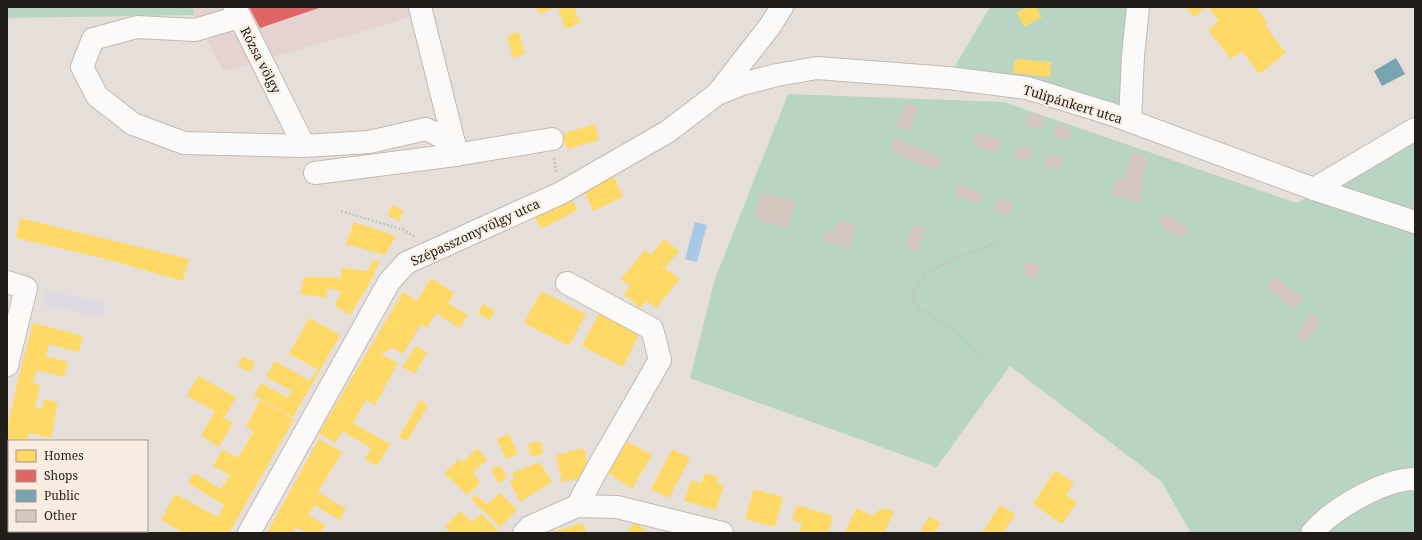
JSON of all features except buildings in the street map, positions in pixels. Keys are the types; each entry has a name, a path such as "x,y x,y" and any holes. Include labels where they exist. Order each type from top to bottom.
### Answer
{"street":[{"path":"420,7 455,149"},
{"name":"Szépasszonyvölgy utca","path":"249,533 389,282 406,263 561,193 666,132 717,94 770,26 782,7"},
{"path":"1130,121 1133,56 1138,7"},
{"name":"Rózsa völgy","path":"304,146 237,12 195,30 136,27 93,39 82,67 97,96 133,124 184,143 304,146 369,142 426,128 455,149"},
{"name":"Tulipánkert utca","path":"717,94 742,84 777,75 817,68 948,78 1027,88 1111,114 1314,189 1415,222"},
{"path":"1314,189 1415,130"},
{"path":"315,173 455,149 552,139"},
{"path":"567,283 652,329 660,360 577,506"},
{"path":"7,365 17,285"},
{"path":"1312,533 1320,523 1364,494 1404,479 1415,479"},
{"path":"527,530 577,506 617,507 685,528 722,533"}],"path":[{"path":"341,211 404,230 417,238"},
{"path":"981,359 967,340 934,317 918,308 912,295 925,275 949,261 1001,241"}],"shaded area":[{"path":"193,7 433,7 395,22 223,71 194,15"},
{"path":"45,290 106,303 103,318 42,305"}],"green space":[{"path":"7,7 193,7 194,15 7,18"},
{"path":"990,7 1138,7 1130,121 948,78"},
{"path":"788,94 1004,102 1297,203 1415,138 1415,533 1191,533 1161,481 1010,366 936,468 690,378 715,279"}],"water":[{"path":"695,222 707,225 697,262 685,259"}]}
